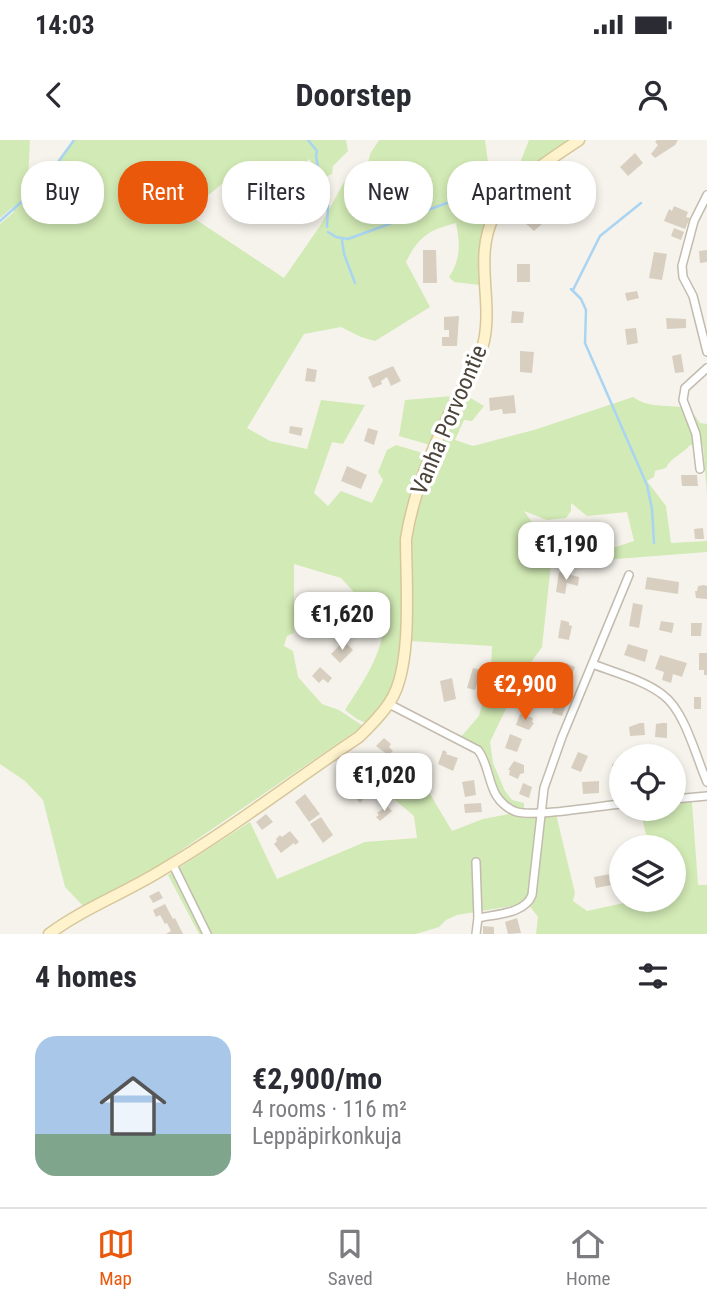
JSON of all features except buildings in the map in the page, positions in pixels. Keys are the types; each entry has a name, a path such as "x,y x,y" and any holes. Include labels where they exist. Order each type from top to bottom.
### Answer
{"street":[{"name":"Vanha Porvoontie","path":"49,934 172,863 359,737 389,704 402,666 407,539 413,504 433,450 476,363 484,339 483,266 489,227 498,209 528,177 579,140"},
{"path":"707,195 694,221 682,266 683,277 693,296 707,352"},
{"path":"700,470 696,434 683,400 685,388 707,368"},
{"path":"478,918 522,908 529,903 547,779 629,575"},
{"path":"593,664 650,688 673,704 707,782"},
{"path":"389,704 478,750 483,756 496,795 515,811 543,812 609,805"},
{"path":"686,798 707,796"},
{"path":"475,934 478,918 476,862"},
{"path":"172,863 207,934"}],"green space":[{"path":"0,140 30,140 29,161 21,161 21,224 104,224 104,161 57,161 73,140 346,140 348,151 333,166 330,175 330,161 222,161 222,184 208,195 208,161 118,161 118,224 203,224 284,278 321,224 330,224 330,208 344,182 344,224 433,224 433,161 369,161 379,140 485,140 488,161 447,161 447,224 453,224 426,235 406,262 430,307 375,341 341,327 304,334 247,428 270,441 307,449 321,400 365,405 343,444 332,442 314,493 328,506 341,491 372,503 383,480 378,472 387,450 396,445 426,454 404,526 403,638 397,676 388,697 366,723 345,710 376,655 384,619 374,614 341,578 294,564 294,633 287,636 284,646 293,651 298,677 322,704 339,710 363,726 161,864 85,908 65,887 43,800 25,781 0,764 0,224 14,212 13,207 0,218"},
{"path":"529,140 570,140 543,161 521,161"},
{"path":"456,224 486,224 480,256 480,285 454,282 449,277 456,264"},
{"path":"464,394 484,406 472,421 464,420 455,440 473,446 534,430 633,397 647,404 690,409 700,423 707,424 707,493 703,446 690,445 670,461 666,468 655,471 654,477 647,481 666,506 671,543 707,541 707,552 551,564 542,647 522,675 490,742 493,763 505,791 512,800 524,803 524,812 555,810 575,893 573,901 587,911 609,906 609,912 686,912 686,835 646,835 643,821 686,821 686,803 692,802 698,885 707,885 707,934 536,934 538,917 526,901 518,905 457,915 439,927 416,934 199,934 168,875 250,822 277,879 365,842 417,838 414,816 375,783 379,770 423,782 452,831 483,819 509,814 493,795 483,756 459,739 479,716 491,670 492,646 410,641 412,542 419,503 439,447","holes":["571,503 587,516 627,512 634,541 584,557 572,558 569,536 537,529 524,511 547,520 566,518 571,511"]},
{"path":"453,396 430,445 399,436 405,400"}],"waterway":[{"path":"0,221 44,182 74,140"},
{"path":"308,140 317,151 323,199 328,206 327,227"},
{"path":"328,232 348,239 447,203"},
{"path":"573,290 600,236 641,203"},
{"path":"342,240 344,254 355,283"},
{"path":"571,289 581,299 586,310 585,343 647,485 654,543"}]}
